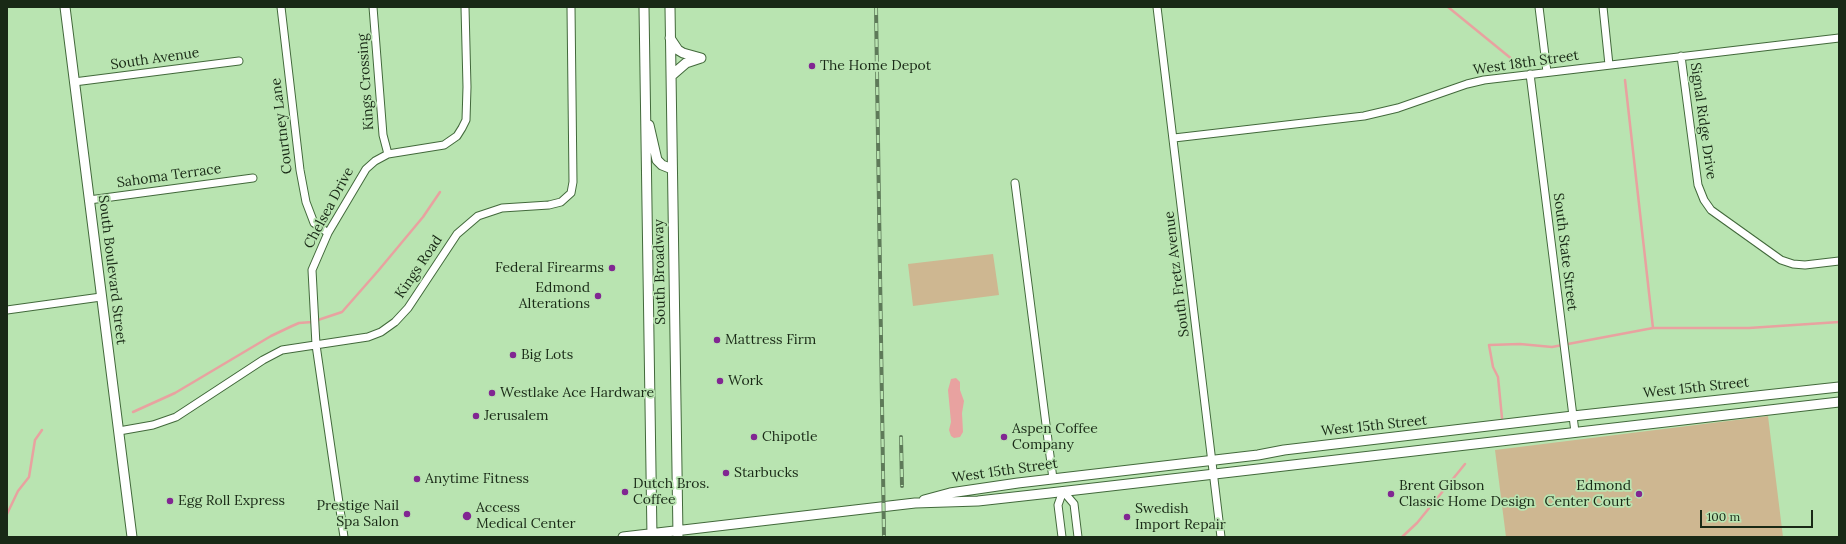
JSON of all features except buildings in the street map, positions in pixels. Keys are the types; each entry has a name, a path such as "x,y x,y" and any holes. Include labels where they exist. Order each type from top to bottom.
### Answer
{"main road":[{"name":"South Boulevard Street","path":"65,7 132,537"},
{"name":"South Broadway","path":"644,7 652,536"},
{"name":"South Broadway","path":"670,7 678,534"},
{"path":"670,38 678,50 688,55 701,58 686,63 671,76"},
{"path":"646,112 657,160 662,165 672,169"},
{"name":"West 15th Street","path":"915,503 950,493 1053,479 1573,416 1839,387"},
{"name":"West 15th Street","path":"623,537 678,534 915,503 978,501 1063,492 1839,402"},
{"path":"1053,479 1063,492"}],"street":[{"name":"Courtney Lane","path":"281,7 300,170 310,214 314,223 328,233"},
{"name":"Kings Crossing","path":"374,7 380,113 383,135 388,154"},
{"name":"Chelsea Drive","path":"344,537 316,345 312,270 328,233 366,169 375,161 388,154 444,145 457,136 462,128 466,120 467,87 465,7"},
{"name":"Kings Road","path":"119,431 153,425 176,417 263,360 282,350 368,337 381,332 408,308 457,234 478,216 502,208 550,206 561,202 571,194 573,182 573,160 570,7"},
{"name":"South Fretz Avenue","path":"1157,7 1221,537"},
{"path":"1539,7 1547,72"},
{"path":"1603,7 1609,65"},
{"name":"West 18th Street","path":"1174,138 1364,116 1398,108 1467,84 1484,80 1839,38"},
{"name":"Signal Ridge Drive","path":"1681,56 1698,185 1704,200 1711,210 1781,260 1793,264 1805,265 1839,261"},
{"name":"South Avenue","path":"74,82 239,60"},
{"name":"South State Street","path":"1530,74 1575,432"},
{"name":"Sahoma Terrace","path":"89,200 253,178"},
{"path":"1015,183 1053,479"},
{"path":"7,310 102,298"},
{"path":"1062,537 1058,505 1063,492 1074,504 1078,537"}],"shaded area":[{"path":"993,254 999,295 913,306 908,264"},
{"path":"956,378 960,382 960,390 964,401 962,413 963,432 960,437 954,438 951,436 949,430 951,422 948,390 951,379"},
{"name":"Edmond Center Court","path":"1768,416 1783,537 1506,537 1495,450"}],"waterway":[{"path":"1448,7 1513,60"},
{"path":"1625,80 1653,328"},
{"path":"133,412 175,393 271,336 299,323 312,322 342,312 423,217 440,192"},
{"path":"1502,418 1498,377 1493,367 1489,345 1520,344 1552,347 1653,328 1749,328 1839,322"},
{"path":"7,514 18,491 29,477 35,440 42,430"},
{"path":"1402,537 1417,523 1465,464"}],"railway":[{"path":"876,7 884,537"},
{"path":"901,437 902,486"}],"place":[{"name":"The Home Depot","path":"812,66"},
{"name":"Federal Firearms","path":"612,268"},
{"name":"Edmond Alterations","path":"598,296"},
{"name":"Mattress Firm","path":"717,340"},
{"name":"Big Lots","path":"513,355"},
{"name":"Work","path":"720,381"},
{"name":"Westlake Ace Hardware","path":"492,393"},
{"name":"Jerusalem","path":"476,416"},
{"name":"Chipotle","path":"754,437"},
{"name":"Aspen Coffee Company","path":"1004,437"},
{"name":"Starbucks","path":"726,473"},
{"name":"Anytime Fitness","path":"417,479"},
{"name":"Dutch Bros. Coffee","path":"625,492"},
{"name":"Brent Gibson Classic Home Design","path":"1391,494"},
{"name":"Edmond Center Court","path":"1639,494"},
{"name":"Egg Roll Express","path":"170,501"},
{"name":"Prestige Nail Spa Salon","path":"407,514"},
{"name":"Access Medical Center","path":"467,516"},
{"name":"Swedish Import Repair","path":"1127,517"}]}
